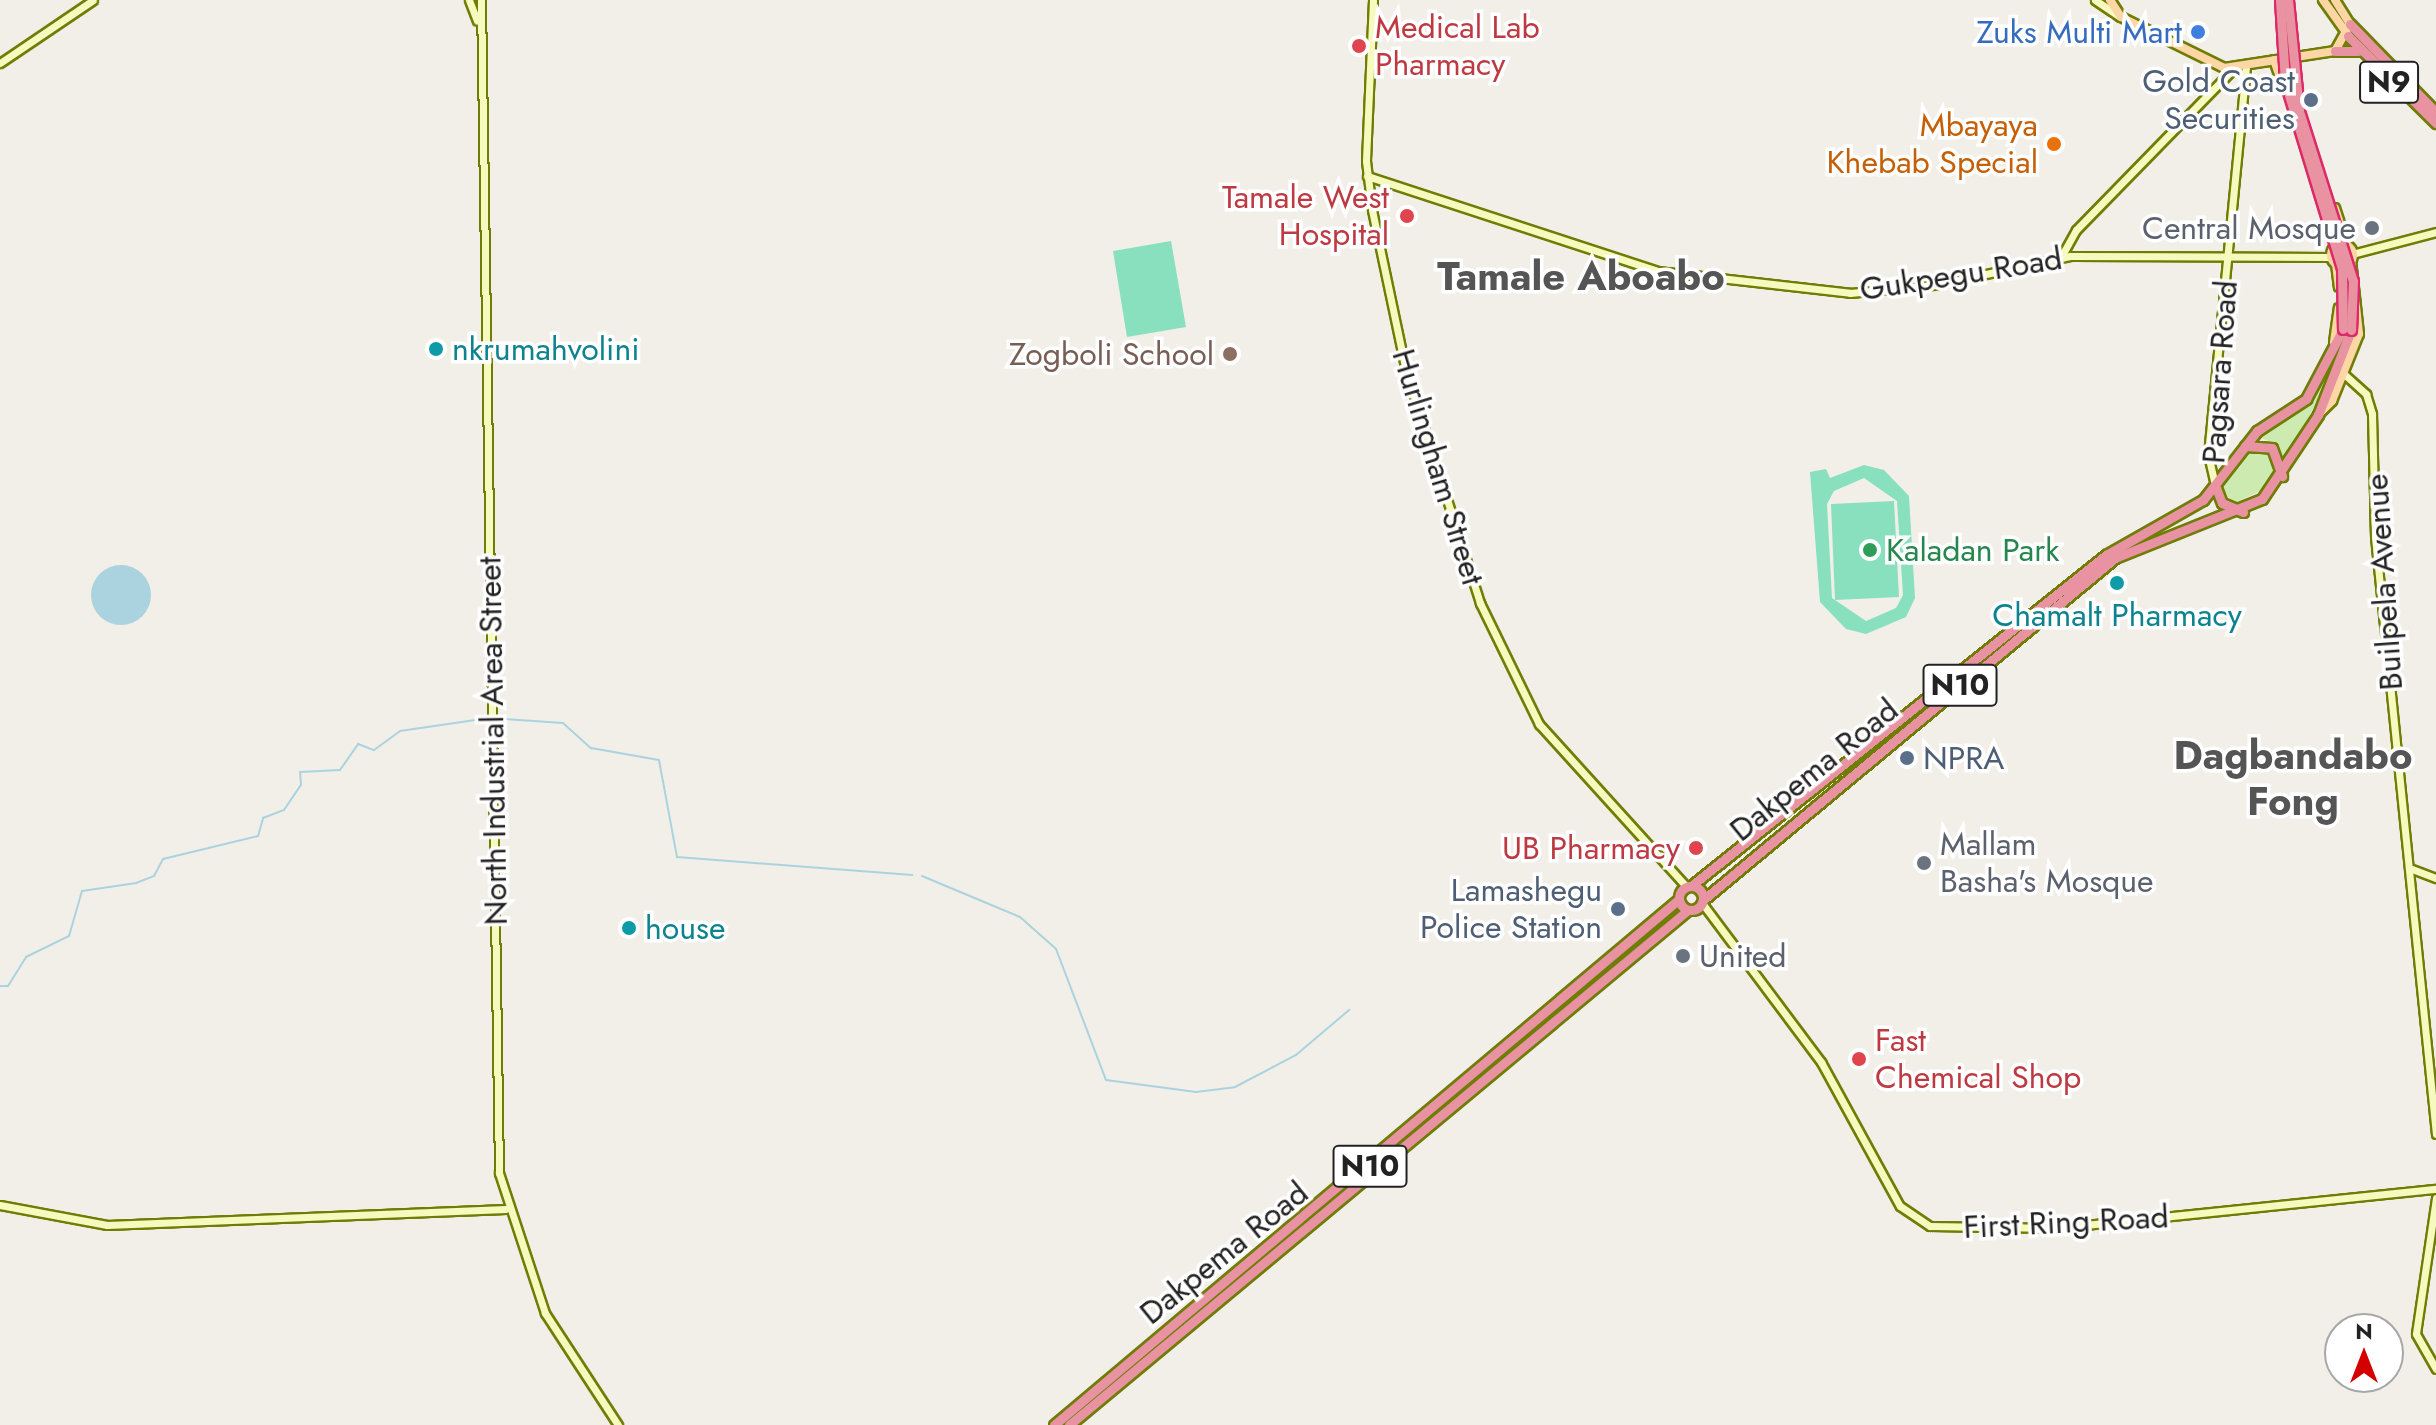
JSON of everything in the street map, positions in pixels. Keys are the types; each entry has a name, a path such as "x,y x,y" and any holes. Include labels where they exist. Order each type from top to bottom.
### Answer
{"highway":[{"path":"2280,0 2285,82 2342,268 2347,330 2306,399"},
{"path":"2288,0 2296,97 2353,281 2347,330 2318,415"},
{"name":"N9","path":"2350,24 2436,112"},
{"name":"N9","path":"2348,36 2358,51 2436,123"},
{"path":"2335,51 2358,51"},
{"name":"N10","path":"2215,485 2244,446 2306,399"},
{"name":"N10","path":"2243,512 2282,476 2318,415"},
{"path":"2244,446 2272,448 2282,476"},
{"path":"2215,485 2222,503 2243,512"},
{"name":"Dakpema Road","path":"1689,887 2106,555 2189,511 2215,485"},
{"name":"Dakpema Road","path":"1702,902 2115,558 2243,512"},
{"path":"1689,887 1702,902"},
{"name":"N10","path":"1679,897 1689,887"},
{"path":"1679,897 1690,910"},
{"name":"Dakpema Road","path":"1054,1425 1679,897"},
{"name":"N10","path":"1690,910 1702,902"},
{"name":"Dakpema Road","path":"1069,1425 1690,910"}],"main road":[{"path":"2110,0 2121,17 2204,63 2234,68 2335,51 2348,36 2350,24 2335,0"},
{"name":"N9","path":"2323,0 2348,36"},
{"path":"2292,57 2350,253 2360,313 2344,374 2318,415"},
{"path":"2274,60 2333,256 2335,340 2306,399"},
{"path":"2333,256 2350,253"},
{"path":"2333,256 2350,253"}],"street":[{"path":"0,63 93,0"},
{"name":"North Industrial Area Street","path":"469,0 479,26"},
{"name":"North Industrial Area Street","path":"481,0 497,1142 506,1209 551,1324 618,1425"},
{"name":"Hurlingham Street","path":"1373,0 1367,176 1406,371 1496,641 1539,724 1669,875 1679,897"},
{"path":"2095,0 2121,17"},
{"name":"Pagsara Road","path":"2215,485 2208,454 2230,256 2246,66"},
{"path":"2061,257 2076,230 2234,68"},
{"name":"Gukpegu Road","path":"1367,176 1545,239 1683,276 1889,292 2061,257 2333,256"},
{"path":"2350,253 2436,232"},
{"name":"Builpela Avenue","path":"2344,374 2366,394 2372,414 2375,537 2412,869 2436,1134"},
{"path":"2412,869 2436,878"},
{"name":"Hurlingham Street","path":"1669,875 1689,887"},
{"name":"First Ring Road","path":"1702,902 1711,921 1795,1023 1900,1206 1930,1226 2056,1228 2436,1189"},
{"name":"First Ring Road","path":"1690,910 1711,921"},
{"path":"2436,1198 2416,1334 2436,1369"},
{"path":"0,1205 107,1225 506,1209"}],"green space":[{"path":"1171,241 1186,327 1127,337 1113,251"},
{"path":"2327,380 2286,462 2276,444 2256,436"},
{"path":"2244,449 2270,452 2277,470 2260,491 2233,504 2220,484"},
{"path":"1864,465 1884,470 1909,496 1915,598 1906,617 1866,634 1846,629 1820,602 1810,472 1826,469 1830,478","holes":["1864,478 1897,501 1903,595 1896,608 1866,621 1832,598 1827,504 1834,491"]},
{"path":"1894,501 1899,597 1835,600 1831,504"}],"water":[{"path":"121,565 133,567 142,574 149,583 149,607 142,616 133,623 121,625 109,623 100,616 93,607 91,595 93,583 100,574 109,567"}],"waterway":[{"path":"0,986 8,986 26,957 69,936 82,891 136,883 154,876 163,859 258,836 263,818 284,810 301,785 300,772 340,770 358,744 374,750 400,731 482,719"},
{"path":"506,719 563,723 591,748 659,760 677,857 912,875"},
{"path":"922,876 1020,917 1056,949 1106,1080 1196,1092 1235,1087 1296,1055 1349,1010"}],"place":[{"name":"Zuks Multi Mart","path":"2198,32"},
{"name":"Medical Lab Pharmacy","path":"1359,46"},
{"name":"Gold Coast Securities","path":"2311,100"},
{"name":"Mbayaya Khebab Special","path":"2054,144"},
{"name":"Tamale West Hospital","path":"1407,216"},
{"name":"Central Mosque","path":"2372,228"},
{"name":"nkrumahvolini","path":"436,349"},
{"name":"Zogboli School","path":"1230,354"},
{"name":"Kaladan Park","path":"1870,550"},
{"name":"Chamalt Pharmacy","path":"2117,583"},
{"name":"NPRA","path":"1907,758"},
{"name":"UB Pharmacy","path":"1696,848"},
{"name":"Mallam Basha's Mosque","path":"1924,863"},
{"name":"Lamashegu Police Station","path":"1618,909"},
{"name":"house","path":"629,928"},
{"name":"United","path":"1683,956"},
{"name":"Fast Chemical Shop","path":"1859,1059"}],"district":[{"name":"Tamale Aboabo","path":"1581,276"},
{"name":"Dagbandabo Fong","path":"2293,778"}]}
